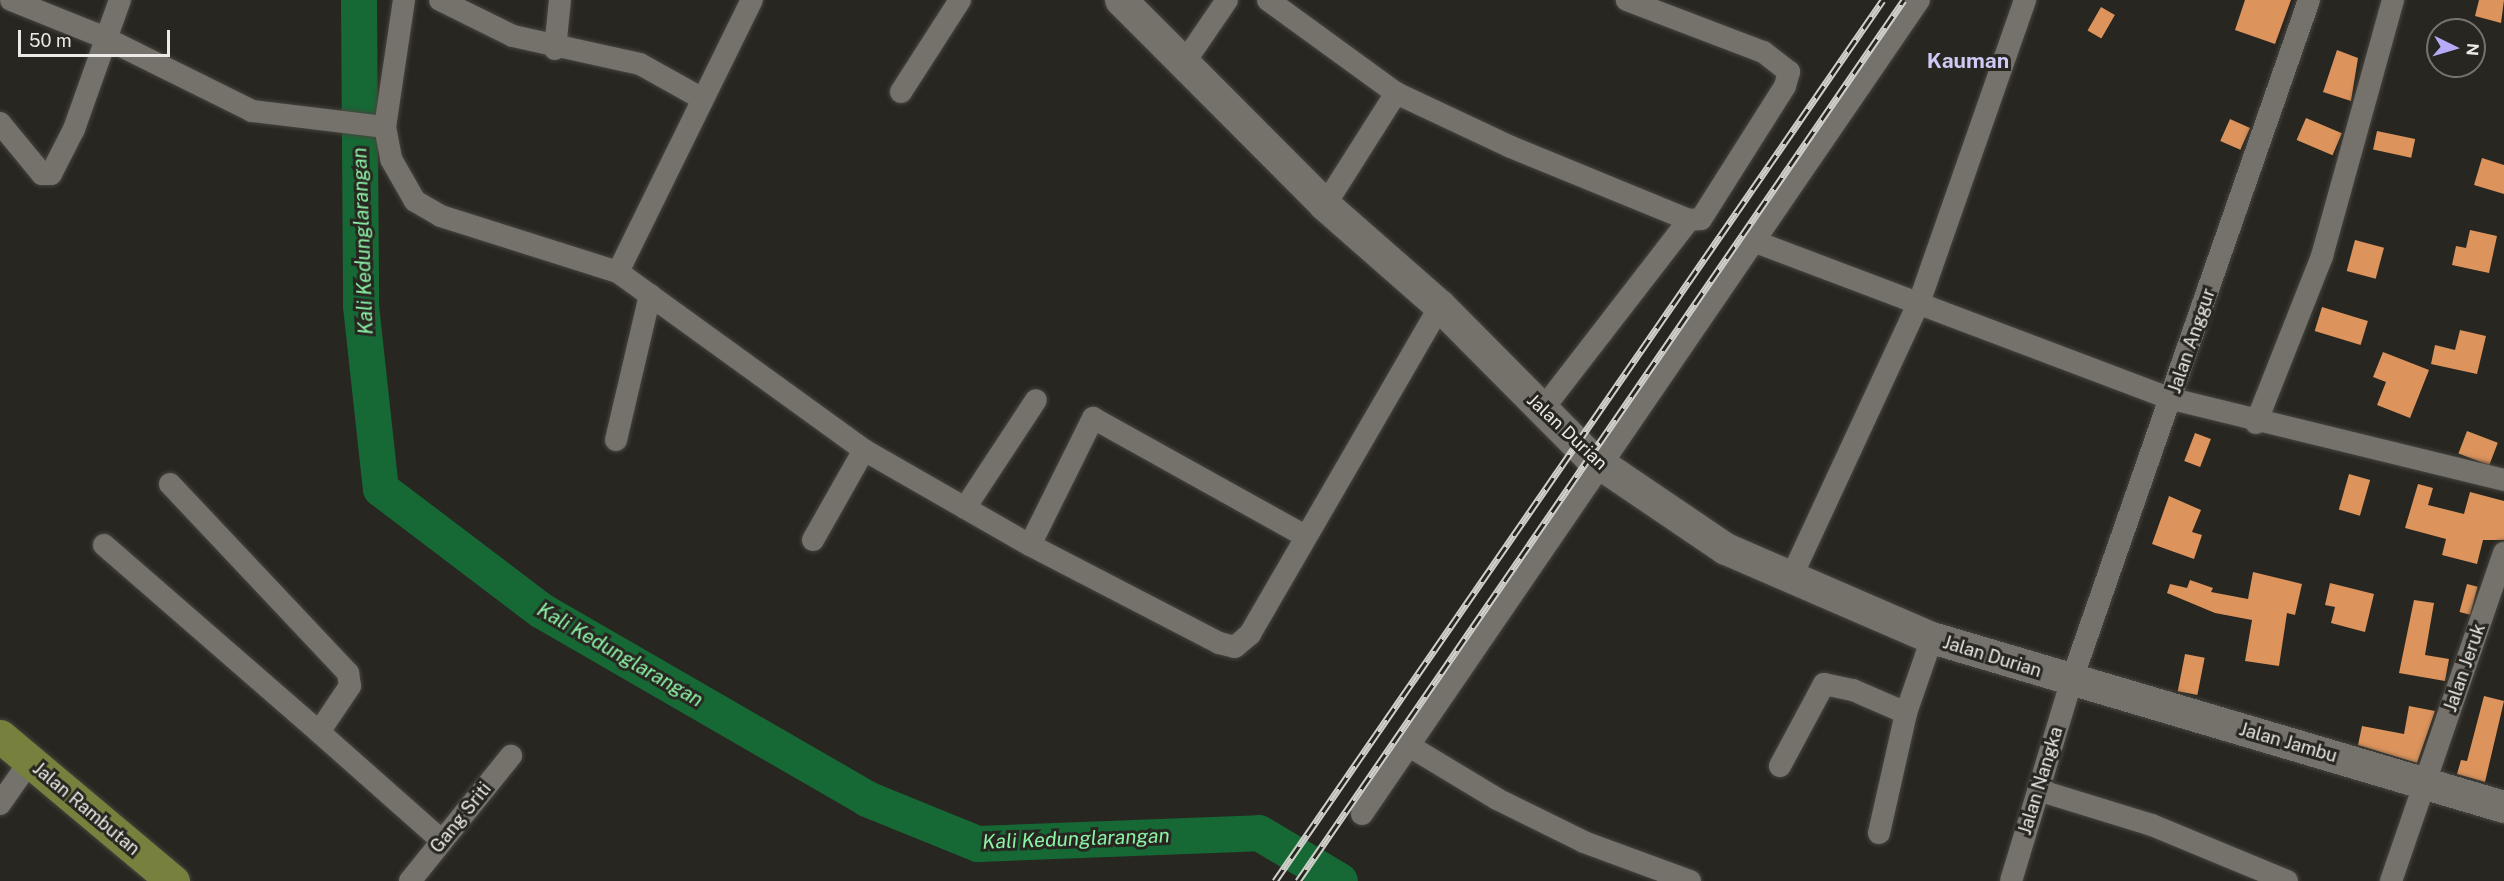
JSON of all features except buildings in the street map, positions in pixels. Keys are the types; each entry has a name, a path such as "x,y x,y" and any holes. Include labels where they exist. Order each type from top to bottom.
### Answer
{"main road":[{"name":"Jalan Rambutan","path":"0,736 173,881"}],"street":[{"path":"11,0 103,37 243,107 308,120 381,126"},
{"path":"0,123 42,174 51,174 74,129 103,37 120,0"},
{"path":"404,0 381,126 391,159 415,201 441,216 618,272 864,450 1030,545 1235,646 1250,634 1440,306"},
{"path":"440,0 555,49 640,64 701,98"},
{"path":"555,49 560,0"},
{"path":"618,272 701,98 752,0"},
{"path":"901,92 960,0"},
{"name":"Jalan Durian","path":"1121,0 1184,63 1333,193 1440,306 1597,464 1726,549 1790,580 1932,638 2071,682"},
{"path":"1268,0 1396,93 1689,220 1701,219 1785,86 1789,72 1763,52 1627,0"},
{"path":"1362,814 1406,744 1597,464 1756,242 1919,0"},
{"path":"1790,580 1920,300 2025,0"},
{"name":"Jalan Anggur","path":"2071,682 2172,399 2309,0"},
{"path":"2256,423 2322,256 2394,0"},
{"path":"1184,63 1223,6"},
{"path":"1333,193 1396,93"},
{"path":"1542,410 1689,220"},
{"path":"1756,242 1920,300 2172,399 2256,423 2504,480"},
{"path":"616,441 650,295"},
{"path":"965,508 1036,400"},
{"path":"1030,545 1093,418 1305,536"},
{"path":"813,540 864,450"},
{"path":"170,484 348,673 350,686 319,732"},
{"path":"104,545 442,842"},
{"name":"Jalan Jeruk","path":"2391,881 2504,554"},
{"path":"1879,833 1906,713 1932,638"},
{"name":"Jalan Jambu","path":"2071,682 2504,807"},
{"name":"Jalan Nangka","path":"2011,881 2071,682"},
{"path":"1780,766 1824,684 1853,690 1906,713"},
{"path":"1406,744 1497,799 1584,842 1690,881"},
{"name":"Gang Sriti","path":"410,881 511,756"},
{"path":"0,804 30,761"},
{"path":"2038,790 2152,825 2287,881"}],"waterway":[{"name":"Kali Kedunglarangan","path":"359,0 361,306 381,489 542,611 867,799 978,844 1259,833 1340,881"}],"railway":[{"path":"1275,881 1883,0"},
{"path":"1298,881 1904,0"}],"district":[{"name":"Kauman","path":"1968,61"}]}
